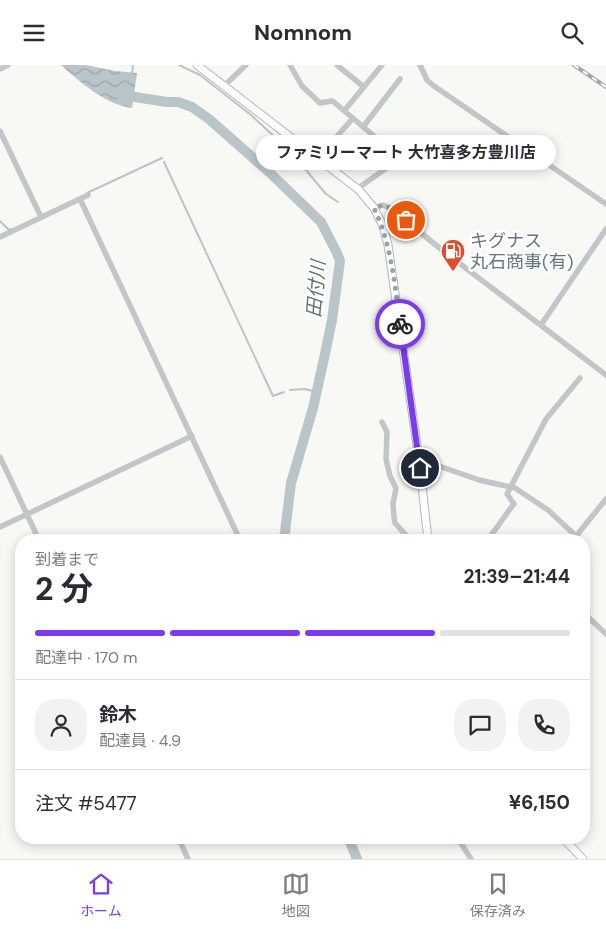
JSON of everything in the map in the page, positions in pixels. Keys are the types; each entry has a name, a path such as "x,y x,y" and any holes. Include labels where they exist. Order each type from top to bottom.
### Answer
{"main road":[{"path":"196,65 357,189 374,208 383,226 388,245 419,459 427,534"},
{"path":"569,844 583,859"}],"street":[{"path":"0,69 8,65"},
{"path":"224,86 246,65"},
{"path":"290,65 302,87 320,103 332,101 394,153 390,167 357,189"},
{"path":"337,65 364,87"},
{"path":"344,111 382,65"},
{"path":"420,65 427,80 434,86 606,204"},
{"path":"364,127 400,79"},
{"path":"318,158 352,118"},
{"path":"0,131 41,217"},
{"path":"0,237 88,195"},
{"path":"80,199 237,534"},
{"path":"374,208 383,205 390,208 606,375"},
{"path":"541,325 606,229"},
{"path":"492,534 514,504 507,496 510,486 546,419 580,379"},
{"path":"382,422 387,432 386,459 390,476 396,488 395,523 405,534"},
{"path":"0,527 192,436"},
{"path":"0,457 36,534"},
{"path":"419,459 489,483 510,486 521,491 540,504 571,534"},
{"path":"578,534 606,499"},
{"path":"590,619 606,634"},
{"path":"181,844 188,859"},
{"path":"461,844 471,859"}],"water":[{"path":"61,65 86,65 137,73 132,108 103,98"}],"waterway":[{"path":"132,74 133,65"},
{"path":"179,65 200,75 251,115 290,151 326,194 338,202"},
{"name":"田付川","path":"122,95 178,102 192,107 209,119 269,172 321,222 340,261 325,354 313,408 291,483 285,534"},
{"path":"87,193 162,158"},
{"path":"164,162 273,396 284,392"},
{"path":"0,221 9,230 11,229"},
{"path":"290,390 305,389 317,392"},
{"name":"田付川","path":"351,844 357,859"}],"railway":[{"path":"574,65 606,87"}],"way so far":[{"path":"400,324 388,245 383,226 374,208 383,205 406,220"}],"place":[{"name":"ファミリーマート 大竹喜多方豊川店","path":"406,220"},
{"name":"キグナス 丸石商事(有)","path":"453,272"}],"route":[{"path":"400,324 420,468"}]}
